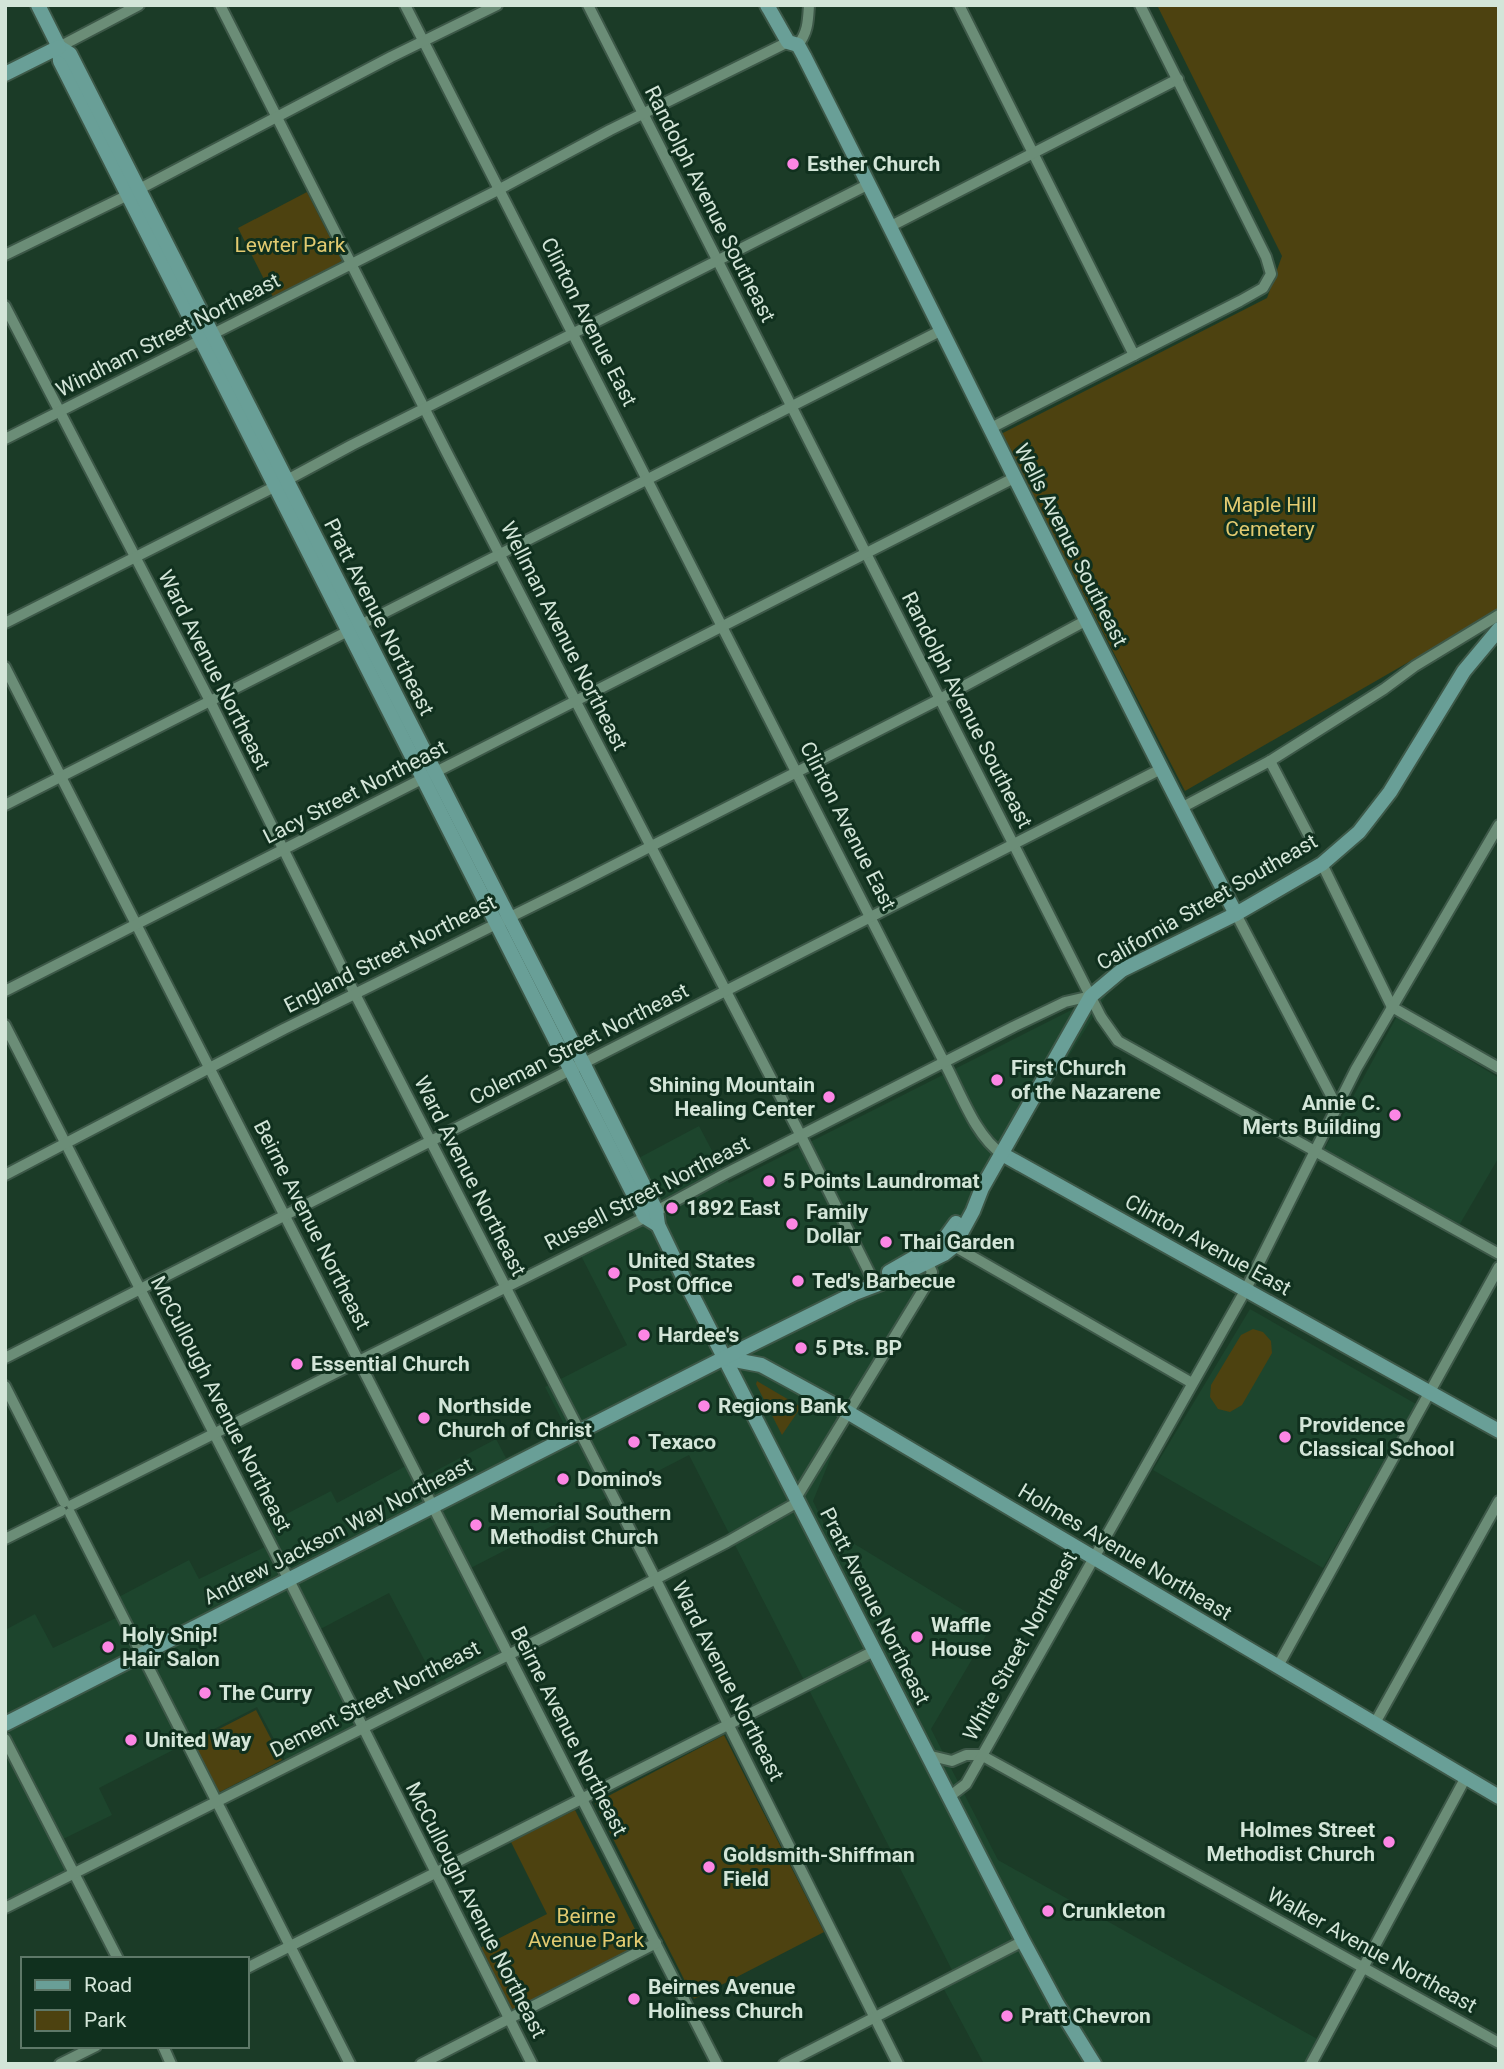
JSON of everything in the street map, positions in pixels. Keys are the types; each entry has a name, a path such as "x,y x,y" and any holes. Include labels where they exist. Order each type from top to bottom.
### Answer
{"main road":[{"name":"Pratt Avenue Northeast","path":"38,5 59,47 70,54 133,192 948,1797 1057,2004 1094,2064"},
{"name":"Wells Avenue Southeast","path":"767,5 793,44 891,226 940,331 1085,621 1236,914"},
{"path":"5,74 59,47"},
{"name":"California Street Southeast","path":"1002,1154 1091,996 1122,970 1236,914 1322,864 1359,832 1390,792 1464,671 1499,629"},
{"path":"954,1246 1002,1154"},
{"name":"Clinton Avenue East","path":"1002,1154 1499,1431"},
{"path":"875,1284 892,1270 943,1241 982,1188"},
{"name":"Andrew Jackson Way Northeast","path":"5,1724 724,1358 875,1284 897,1278 928,1263 954,1246"},
{"name":"Holmes Avenue Northeast","path":"724,1358 761,1365 849,1413 1499,1797"},
{"name":"Pratt Avenue Northeast","path":"1057,2004 1082,2064"}],"street":[{"path":"59,47 139,5"},
{"name":"Wellman Avenue Northeast","path":"220,5 424,409 802,1136 875,1284"},
{"name":"Clinton Avenue East","path":"405,5 944,1062 982,1134 991,1146 1002,1154"},
{"path":"5,255 496,5"},
{"name":"Randolph Avenue Southeast","path":"587,5 1101,1017 1118,1041 1499,1254"},
{"path":"793,44 805,36 809,5"},
{"path":"959,5 1134,355"},
{"path":"989,429 1240,301 1263,288 1271,274 1266,257 1140,5"},
{"name":"Windham Street Northeast","path":"5,439 643,114 793,44"},
{"path":"891,226 1178,79"},
{"path":"5,622 869,184"},
{"name":"Ward Avenue Northeast","path":"5,306 210,701 355,994 655,1578 898,2064"},
{"path":"5,806 940,331"},
{"name":"Lacy Street Northeast","path":"5,991 1014,478"},
{"path":"1181,808 1270,761 1499,614"},
{"name":"England Street Northeast","path":"5,1175 502,919 577,884 940,699 1085,621"},
{"name":"Beirne Avenue Northeast","path":"5,667 717,2064"},
{"path":"1270,761 1308,834"},
{"name":"Coleman Street Northeast","path":"5,1358 1161,769"},
{"name":"White Street Northeast","path":"948,1797 966,1784 1245,1290 1337,1107 1392,1007 1499,825"},
{"path":"1322,864 1392,1007 1499,1068"},
{"name":"Wells Avenue Southeast","path":"1236,914 1337,1107"},
{"name":"Russell Street Northeast","path":"5,1539 505,1287 653,1217 1013,1027 1065,1002 1091,996"},
{"name":"McCullough Avenue Northeast","path":"5,1025 289,1580 532,2064"},
{"path":"954,1246 1192,1383"},
{"path":"797,1500 928,1282 932,1272 928,1263"},
{"path":"1278,1666 1499,1267"},
{"path":"5,1386 350,2064"},
{"name":"Dement Street Northeast","path":"5,1908 509,1654 797,1500"},
{"path":"1375,1723 1499,1501"},
{"path":"248,1968 874,1651"},
{"path":"5,1739 117,1957"},
{"path":"927,1755 952,1760 966,1755 981,1755"},
{"name":"Walker Avenue Northeast","path":"981,1755 1499,2043"},
{"path":"1311,2064 1466,1777"},
{"path":"785,2064 1023,1941"},
{"path":"421,2064 656,1943"},
{"path":"60,2064 92,2048"},
{"path":"164,2048 172,2064"}],"shaded area":[{"path":"1109,991 973,1211 942,1269 849,1413 813,1501 825,1526 991,1627 931,1729 998,1860 1328,2045 1317,2064 984,2064 939,1980 953,1972 689,1455 463,1572 503,1652 437,1684 389,1593 311,1634 358,1726 286,1762 257,1707 99,1788 112,1815 53,1844 67,1873 5,1905 5,1630 35,1614 53,1648 118,1617 111,1601 189,1560 199,1579 273,1543 265,1525 331,1491 337,1503 415,1461 424,1477 496,1439 506,1458 566,1428 545,1387 627,1345 576,1246 639,1213 618,1169 699,1126 729,1183"},
{"path":"1397,1016 1499,1078 1499,1157 1457,1229 1324,1150"},
{"name":"Providence Classical School","path":"1250,1309 1416,1404 1323,1568 1153,1470"}],"green space":[{"name":"Maple Hill Cemetery","path":"1157,5 1499,5 1499,610 1185,791 1001,434 1267,298 1282,256"},
{"name":"Lewter Park","path":"307,192 342,261 274,299 238,228"},
{"path":"1253,1329 1263,1332 1271,1341 1272,1353 1242,1405 1230,1412 1218,1409 1210,1397 1211,1385 1241,1335"},
{"path":"757,1381 801,1407 782,1435 756,1384"},
{"path":"256,1710 282,1760 218,1793 192,1743"},
{"name":"Goldsmith-Shiffman Field","path":"724,1735 824,1932 694,1999 595,1803"},
{"name":"Beirne Avenue Park","path":"575,1810 643,1945 513,2013 480,1948 547,1914 511,1842"}],"place":[{"name":"Esther Church","path":"793,164"},
{"name":"First Church of the Nazarene","path":"997,1080"},
{"name":"Shining Mountain Healing Center","path":"829,1097"},
{"name":"Annie C. Merts Building","path":"1395,1115"},
{"name":"5 Points Laundromat","path":"769,1181"},
{"name":"1892 East","path":"672,1208"},
{"name":"Family Dollar","path":"792,1224"},
{"name":"Thai Garden","path":"886,1242"},
{"name":"United States Post Office","path":"614,1273"},
{"name":"Ted's Barbecue","path":"798,1281"},
{"name":"Hardee's","path":"644,1335"},
{"name":"5 Pts. BP","path":"801,1348"},
{"name":"Essential Church","path":"297,1364"},
{"name":"Regions Bank","path":"704,1406"},
{"name":"Northside Church of Christ","path":"424,1418"},
{"name":"Providence Classical School","path":"1285,1437"},
{"name":"Texaco","path":"634,1442"},
{"name":"Domino's","path":"563,1479"},
{"name":"Memorial Southern Methodist Church","path":"476,1525"},
{"name":"Waffle House","path":"917,1637"},
{"name":"Holy Snip! Hair Salon","path":"108,1647"},
{"name":"The Curry","path":"205,1693"},
{"name":"United Way","path":"131,1740"},
{"name":"Holmes Street Methodist Church","path":"1389,1842"},
{"name":"Goldsmith-Shiffman Field","path":"709,1867"},
{"name":"Crunkleton","path":"1048,1911"},
{"name":"Beirnes Avenue Holiness Church","path":"634,1999"},
{"name":"Pratt Chevron","path":"1007,2016"}]}
